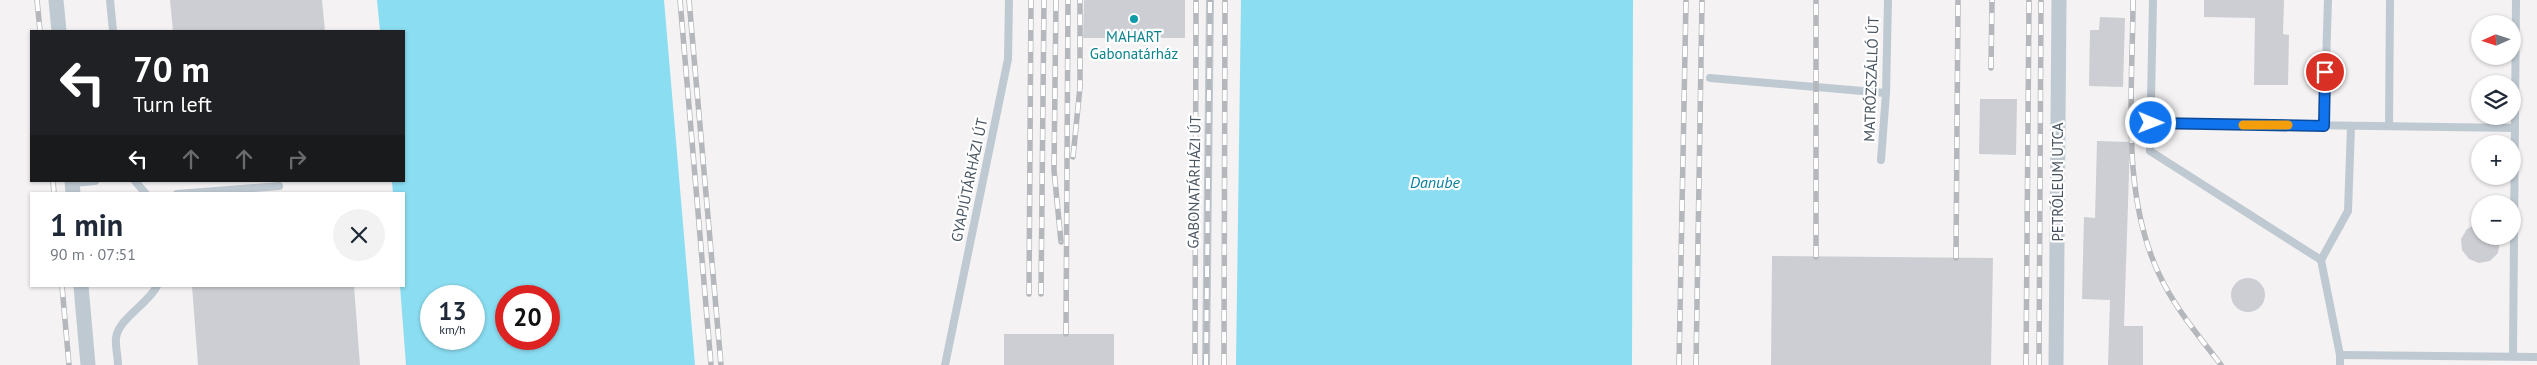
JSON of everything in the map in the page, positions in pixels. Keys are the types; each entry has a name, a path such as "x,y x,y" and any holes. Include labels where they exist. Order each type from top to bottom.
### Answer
{"street":[{"path":"56,0 59,30"},
{"name":"PETRÓLEUM UTCA","path":"2056,365 2059,0"},
{"path":"81,287 88,365"}],"lane":[{"path":"110,0 113,30"},
{"name":"GYAPJÚTÁRHÁZI ÚT","path":"945,365 1008,59 1009,0"},
{"name":"GABONATÁRHÁZI ÚT","path":"1206,365 1210,0"},
{"name":"MATRÓZSZÁLLÓ ÚT","path":"1881,160 1886,93 1888,0"},
{"path":"2153,0 2150,152 2321,260"},
{"path":"2324,126 2328,0"},
{"path":"2389,126 2390,0"},
{"path":"2513,356 2516,0"},
{"path":"1710,78 1886,93"},
{"path":"2151,123 2515,128"},
{"path":"2340,365 2340,355 2321,260 2348,211 2351,126"},
{"path":"72,186 90,182"},
{"path":"136,182 144,192"},
{"path":"202,192 279,186"},
{"path":"118,365 116,336 129,316 153,295 157,287"},
{"path":"2340,355 2537,357"}],"water":[{"path":"377,0 664,0 695,365 406,365 400,287 405,287 405,192 393,192 392,182 405,182 405,30 380,30"},
{"name":"Danube","path":"1241,0 1633,0 1632,365 1236,365"}],"building":[{"path":"170,0 322,0 325,30 173,30"},
{"name":"MAHART Gabonatárház","path":"1084,0 1185,0 1185,38 1083,38"},
{"path":"2204,0 2284,0 2283,34 2289,35 2288,85 2254,85 2255,18 2204,17"},
{"path":"2100,17 2125,18 2123,87 2089,86 2090,30 2099,30"},
{"path":"1980,99 2017,99 2016,155 1979,154"},
{"path":"2097,141 2130,142 2124,326 2143,326 2143,365 2108,365 2110,300 2082,299 2084,217 2095,218"},
{"path":"2471,227 2471,245 2499,245 2498,253 2490,261 2479,263 2469,259 2462,250 2461,239 2467,229"},
{"path":"1772,256 1993,258 1991,365 1771,365"},
{"path":"2248,278 2255,279 2260,283 2264,288 2264,302 2260,307 2255,311 2248,312 2241,311 2236,307 2232,302 2231,295 2232,288 2236,283 2241,279"},
{"path":"192,287 354,287 360,365 198,365"},
{"path":"1004,334 1114,334 1114,365 1004,365"}],"railway":[{"path":"37,0 40,30"},
{"path":"680,0 711,365"},
{"path":"689,0 721,365"},
{"path":"1029,294 1031,0"},
{"path":"1041,294 1044,0"},
{"path":"1056,0 1054,170 1061,242"},
{"path":"1066,334 1068,0"},
{"path":"1073,157 1080,87 1080,0"},
{"path":"1195,365 1196,0"},
{"path":"1206,365 1210,0"},
{"path":"1224,365 1225,0"},
{"path":"1679,365 1686,0"},
{"path":"1696,365 1702,0"},
{"path":"1816,0 1816,257"},
{"path":"1956,258 1958,0"},
{"path":"1991,68 1992,0"},
{"path":"2026,365 2029,0"},
{"path":"2039,365 2041,0"},
{"path":"2133,0 2131,140 2138,209 2147,242 2165,286 2187,321 2221,365"},
{"path":"53,182 54,192"},
{"path":"62,287 69,365"}],"slow traffic":[{"path":"2243,125 2288,125"}],"place":[{"name":"MAHART Gabonatárház","path":"1134,19"}],"route":[{"path":"2151,123 2324,126 2325,72"}]}
